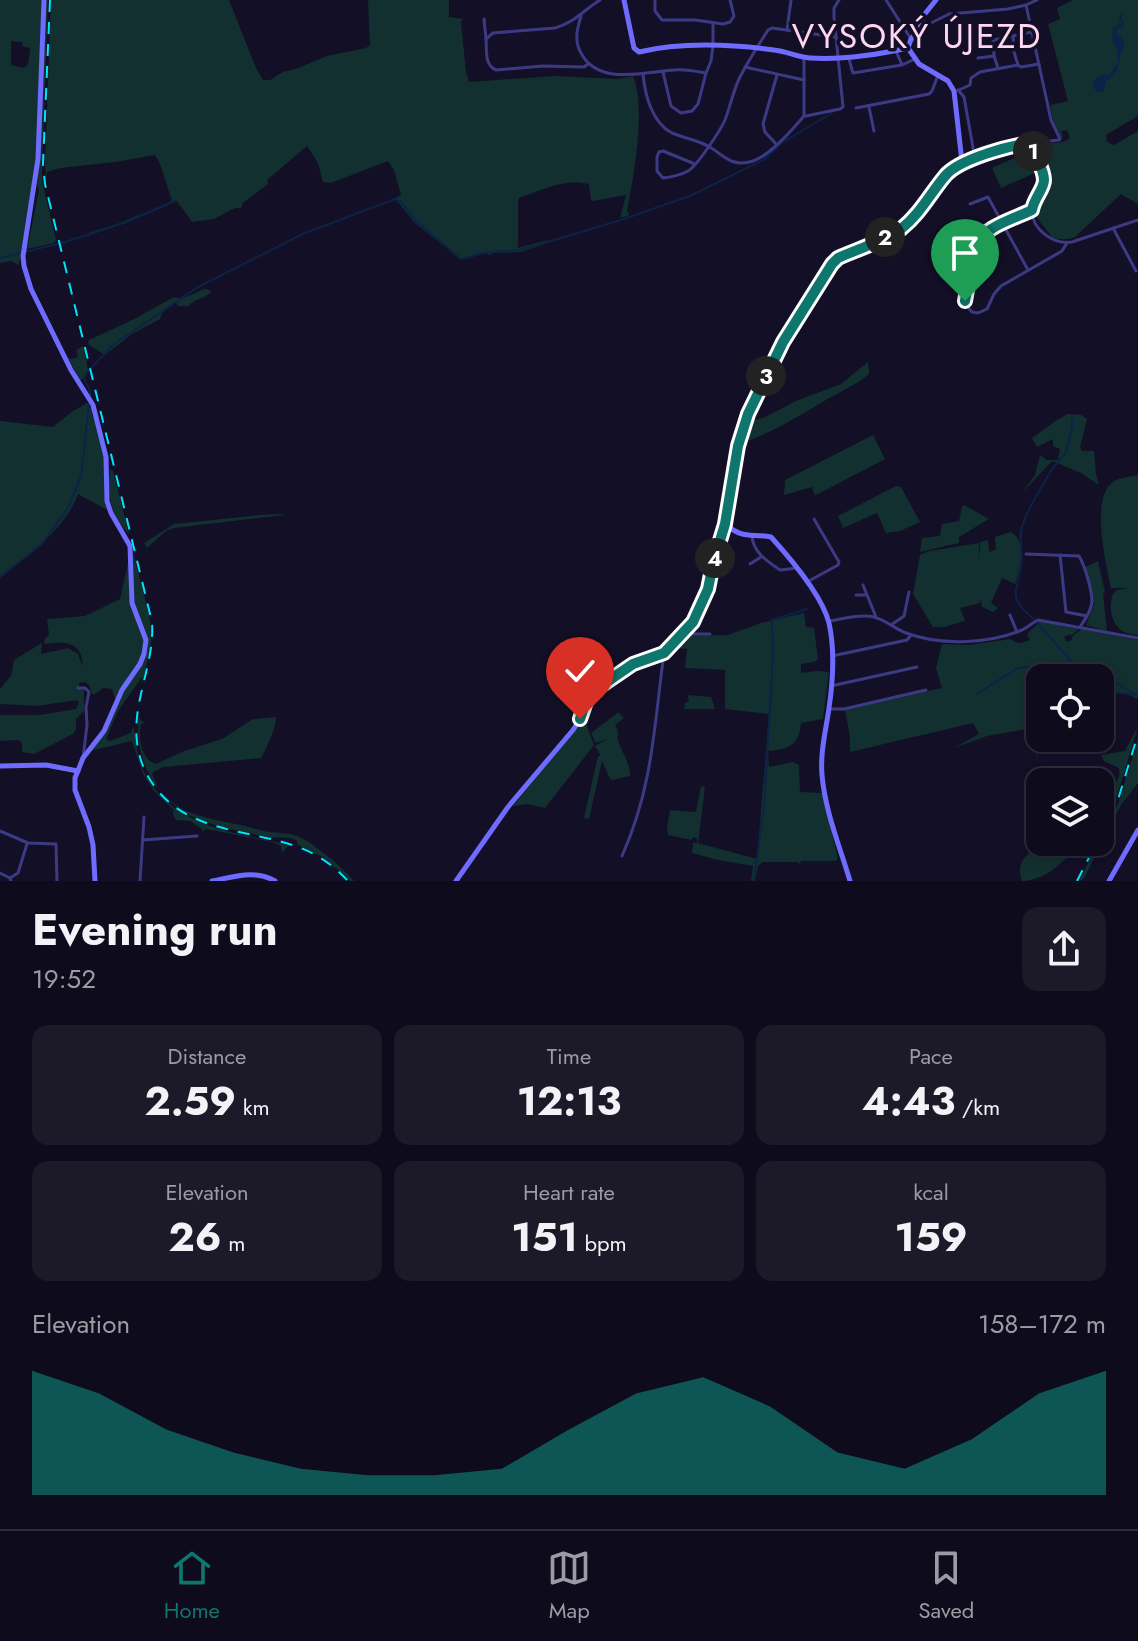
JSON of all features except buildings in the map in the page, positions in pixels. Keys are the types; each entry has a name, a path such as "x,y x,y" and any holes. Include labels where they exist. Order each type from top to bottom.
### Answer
{"street":[{"path":"44,0 38,159 24,266 40,309 93,405 106,457 107,501 131,552 131,595 134,611 145,634 140,664 117,699 104,731 83,758"},
{"path":"486,39 490,34 559,27 581,16 600,0"},
{"path":"624,0 636,51 669,46 713,46 774,50 804,57 849,57 908,48"},
{"path":"655,0 655,11 662,20 726,24 735,13 730,0"},
{"path":"787,30 791,0"},
{"path":"643,74 651,107 662,127 709,146 725,159 743,162 760,158 804,116 843,107 834,8 839,0"},
{"path":"886,0 911,39"},
{"path":"908,48 924,15 936,0"},
{"path":"919,29 949,14 1008,9 1037,0"},
{"path":"456,881 508,807 573,730 588,696 633,664 664,653 693,622 704,600 725,524 742,432 766,376 794,323 834,261 896,232 914,218 945,176 959,166 1014,145 1061,139 1051,120 1026,5"},
{"path":"581,16 577,44 588,64 606,73 643,74 682,70 706,73"},
{"path":"484,19 488,62 496,70 584,67 588,64"},
{"path":"663,72 671,106 678,112 692,111 697,106 710,65 713,23"},
{"path":"695,164 663,151 657,157 657,171 663,178 688,171 695,164 724,122 745,67 770,28 836,37"},
{"path":"998,68 993,40 1032,32"},
{"path":"1013,36 1018,65"},
{"path":"908,48 922,66 948,81 964,97 975,159"},
{"path":"896,51 902,65"},
{"path":"978,58 994,56"},
{"path":"804,57 804,116"},
{"path":"849,57 853,73 902,65 915,59"},
{"path":"956,90 970,85 971,78 980,72 1039,64"},
{"path":"745,67 804,80"},
{"path":"776,144 765,132 763,124 777,75"},
{"path":"856,108 929,94 938,75"},
{"path":"956,90 962,158 959,166"},
{"path":"869,106 874,131"},
{"path":"957,125 969,123"},
{"path":"1032,143 1044,183 1032,210 1045,235 1067,243 1138,220"},
{"path":"970,204 988,197 1028,270"},
{"path":"1032,210 982,235 976,242 965,298 965,304 972,312 984,311 999,288 1062,251 1067,243"},
{"path":"1113,228 1136,271"},
{"path":"807,582 839,562 814,519"},
{"path":"725,524 736,533 771,537 807,582 828,621 831,686 822,747 822,776 850,881"},
{"path":"752,537 761,557 780,570 797,568"},
{"path":"1025,560 1026,553 1077,555 1081,559 1092,602 1080,627"},
{"path":"1060,555 1066,612 1087,616"},
{"path":"750,564 761,557"},
{"path":"863,585 876,617"},
{"path":"891,625 904,616 909,592"},
{"path":"856,595 866,595"},
{"path":"828,621 867,615 911,635 937,641 967,642 1017,632 1038,620 1138,638"},
{"path":"1010,615 1017,632"},
{"path":"682,634 710,634"},
{"path":"832,656 907,640 911,635"},
{"path":"622,856 632,835 646,787 664,653"},
{"path":"831,686 917,667"},
{"path":"78,688 89,692 83,758 75,778 75,790 93,845 95,881"},
{"path":"829,709 844,709 926,690"},
{"path":"0,766 46,765 78,771"},
{"path":"140,881 144,817"},
{"path":"1109,881 1138,830"},
{"path":"0,831 28,843 56,844 57,881"},
{"path":"143,840 197,836"},
{"path":"0,873 11,880 18,873 28,843"},
{"path":"212,881 253,874 275,881"}],"green space":[{"path":"0,0 42,0 36,159 19,265 11,261 0,263","holes":["11,41 23,42 22,46 30,48 28,65 23,68 11,65"]},
{"path":"46,0 42,171 56,240 27,249 39,190"},
{"path":"51,0 229,0 256,68 263,80 270,80 327,56 370,45 368,0 449,0 449,17 463,19 469,82 554,76 618,79 633,76 639,123 627,210 629,215 620,218 626,195 593,201 589,184 553,186 518,201 518,248 550,242 522,252 485,253 459,258 415,223 396,201 401,195 388,161 331,183 323,182 318,163 307,146 267,180 268,184 243,203 241,208 214,219 192,222 177,201 87,236 90,232 172,200 155,155 60,168 47,172 46,180"},
{"path":"1073,0 1138,0 1138,116 1106,135 1107,142 1114,145 1138,131 1138,204 1121,194 1075,237 1058,239 1052,237 1037,218 1034,207 1047,180 1035,149 1036,145 1063,142 1070,138 1067,130 1061,131 1061,138 1050,105 1068,101 1048,24 1060,19 1057,8"},
{"path":"1026,153 1035,173 1001,188 992,168"},
{"path":"205,289 212,291 188,306 178,306 176,302 163,311 160,319 132,334 105,355 88,344 89,340 174,297 186,297"},
{"path":"83,346 88,370 80,380 68,358 78,357 76,350"},
{"path":"868,362 869,374 859,381 785,424 742,443 750,421 841,384"},
{"path":"87,403 93,410 92,416 95,417 105,457 109,511 78,494 55,530 0,576 0,421 53,427"},
{"path":"1068,414 1087,419 1080,447 1082,451 1094,451 1099,485 1081,473 1052,461 1022,493 1035,475 1040,455 1047,460 1058,460 1060,449 1053,446 1053,439 1037,447 1032,438"},
{"path":"873,435 885,459 818,494 815,495 812,487 784,495 785,480"},
{"path":"110,469 113,471 129,534 111,504"},
{"path":"1138,475 1138,635 1120,629 1112,615 1113,594 1128,588 1111,588 1103,548 1101,516 1106,490 1113,482"},
{"path":"896,486 901,487 920,522 900,531 886,533 877,513 843,528 838,516"},
{"path":"964,505 989,519 959,537 959,543 920,552 922,538 940,536 942,524 959,521"},
{"path":"282,514 174,528 147,548 144,543 174,524"},
{"path":"1011,532 1020,542 1020,563 1015,584 1002,578 991,603 998,608 993,612 982,607 981,598 980,603 960,608 965,621 933,627 913,594 920,555 979,543 980,563 980,542 988,540 990,552 996,549 995,537"},
{"path":"133,552 149,614 151,644 142,685 142,677 118,711 106,739 110,741 131,733 133,726 142,768 168,803 205,824 289,845 282,853 281,846 272,842 206,829 202,832 190,821 176,820 174,810 154,791 143,774 132,741 90,751 97,744 118,700 141,665 148,640 134,603"},
{"path":"129,559 130,595 144,640 138,663 115,699 112,689 103,688 92,694 89,685 79,683 79,689 84,690 84,711 76,719 73,734 34,754 22,752 19,740 0,741 0,715 40,715 76,709 77,700 37,706 0,704 0,689 11,676 14,660 42,643 41,654 68,648 78,654 83,667 80,652 71,645 44,644 49,635 47,619 85,616 120,599"},
{"path":"1098,561 1105,592 1107,631 1086,625 1094,604 1085,567"},
{"path":"804,613 806,627 814,628 818,659 801,664 801,673 829,672 823,719 801,723 798,737 792,745 768,751 769,767 793,762 799,765 800,792 823,793 838,859 801,861 800,864 763,862 758,866 755,881 751,881 753,866 692,853 697,838 691,840 668,835 667,828 670,810 696,812 701,786 705,787 698,843 757,859 769,714 725,709 725,670 685,668 687,649 675,648 674,645 682,636 728,635"},
{"path":"1040,621 1079,629 1071,636 1064,637 1067,642 1081,629 1138,640 1138,699 1114,692 1114,664 1026,664 1026,729 987,736 954,748 979,734 973,723 850,752 845,710 942,688 936,668 942,644 969,645 1011,639 1022,643 1030,640 1027,634"},
{"path":"688,695 711,697 715,709 684,709 689,701"},
{"path":"620,711 624,718 615,725 630,776 610,779 602,761 589,819 584,818 598,756 601,756 595,746 607,739 596,743 591,733"},
{"path":"139,715 145,723 141,724 140,730 142,747 147,758 156,764 222,739 253,719 276,717 276,721 261,758 163,767 152,773 165,796 160,791 151,778 144,764 138,732"},
{"path":"584,718 594,745 545,808 528,804 513,806"},
{"path":"1138,726 1114,802 1114,785 1119,777 1119,768 1104,761 1101,755 1125,751"},
{"path":"1138,739 1138,783 1114,819"},
{"path":"168,799 204,817 301,838 326,855 354,881 350,881 323,857 298,845 294,839 267,837 208,823 185,812 171,803"},
{"path":"1027,856 1068,856 1048,873 1031,880 1022,881 1022,863"},
{"path":"1092,856 1095,856 1083,880 1079,881"}],"water":[{"path":"1124,23 1124,27 1116,32 1125,44 1117,70 1106,81 1104,91 1098,93 1093,87 1095,79 1110,74 1118,62 1112,40 1113,27"}],"waterway":[{"path":"1121,25 1122,13"},
{"path":"90,397 84,378 113,345 198,287 305,233 395,199 461,259 483,253 521,250 690,196 765,159 783,142 832,113"},
{"path":"0,258 65,242 126,222 175,201"},
{"path":"0,577 42,544 68,508 81,476 89,404"},
{"path":"1035,620 1021,607 1016,596 1022,560 1021,529 1036,496 1066,452 1072,419"},
{"path":"754,881 764,805 773,657 772,620 807,609"},
{"path":"1037,623 1074,664"},
{"path":"977,694 1016,669 1026,667"},
{"path":"1114,683 1138,696"},
{"path":"1114,692 1134,695"}],"railway":[{"path":"50,0 43,164 45,184 152,622 150,652 136,727 145,772 169,802 185,813 221,828 305,850 325,861 348,881"},
{"path":"1114,809 1138,734"},
{"path":"1077,881 1090,856"}],"district":[{"name":"VYSOKÝ ÚJEZD","path":"917,36"}],"route":[{"path":"580,719 588,696 633,664 664,653 693,622 708,589 725,524 738,446 748,414 783,342 827,270 838,258 896,232 914,218 950,171 1007,147 1032,143 1044,183 1032,210 979,238 965,301"}]}
